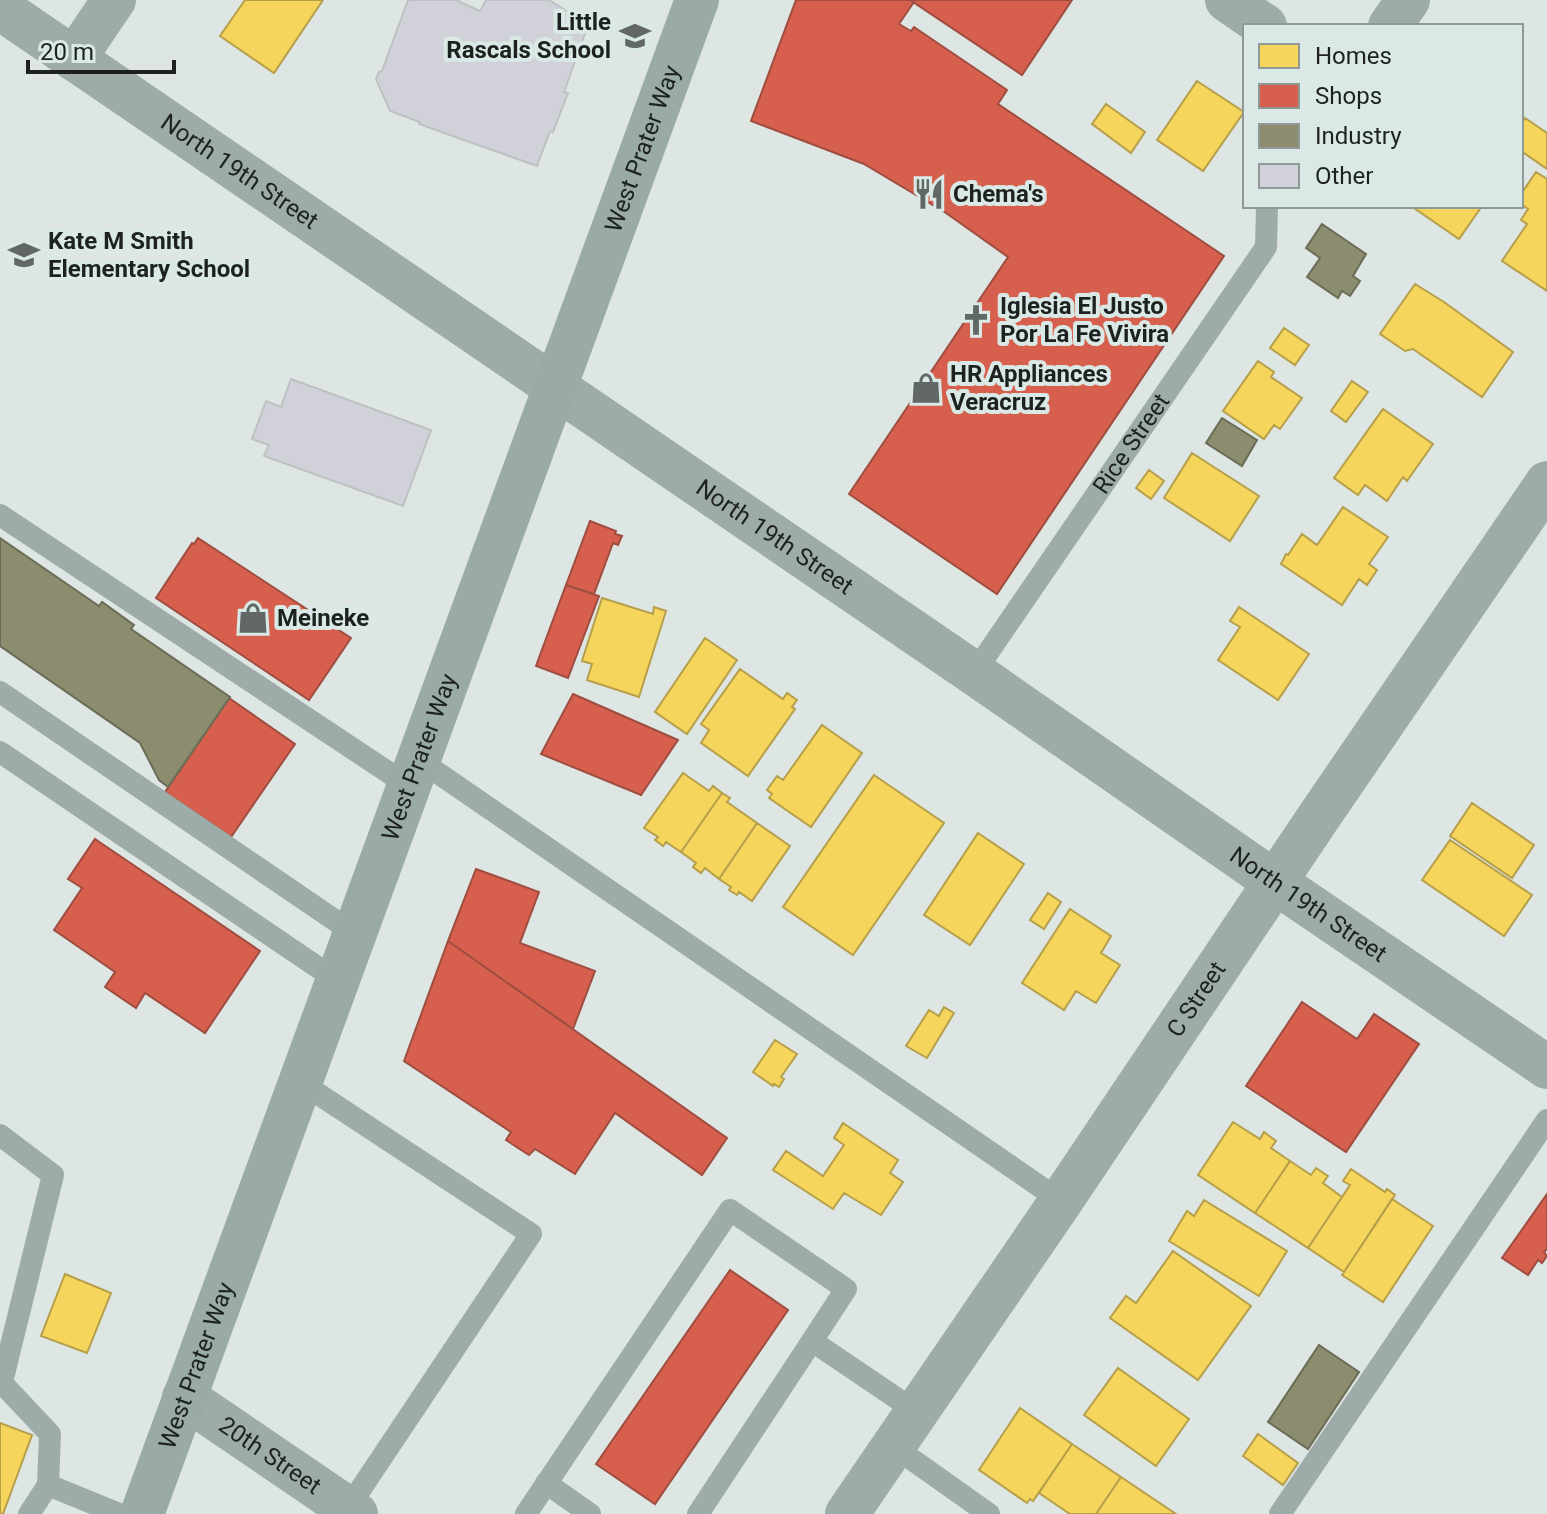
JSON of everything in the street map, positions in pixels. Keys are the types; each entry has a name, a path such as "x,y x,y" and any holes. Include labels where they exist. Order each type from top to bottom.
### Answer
{"main road":[{"name":"West Prater Way","path":"142,1514 697,0"}],"street":[{"path":"74,59 114,0"},
{"path":"1227,0 1262,24"},
{"path":"1391,24 1408,0"},
{"name":"North 19th Street","path":"0,8 1547,1067"},
{"name":"C Street","path":"847,1514 1547,483"},
{"name":"20th Street","path":"184,1397 352,1511"}],"lane":[{"name":"Rice Street","path":"974,673 1266,247 1267,208"},
{"path":"0,515 414,773 1061,1201"},
{"path":"0,692 355,934"},
{"path":"0,752 338,981"},
{"path":"300,1082 531,1234 352,1511"},
{"path":"1280,1514 1547,1120"},
{"path":"0,1135 53,1175 1,1382 50,1434 48,1485 29,1514"},
{"path":"526,1514 730,1210 846,1289 698,1514"},
{"path":"812,1341 989,1514"},
{"path":"546,1483 590,1514"},
{"path":"48,1485 119,1514"}],"building: Homes":[{"path":"245,0 323,0 274,73 220,36"},
{"path":"1197,81 1243,111 1203,171 1157,140"},
{"path":"1106,104 1145,132 1131,153 1092,124"},
{"path":"1525,118 1547,133 1547,169 1523,152"},
{"path":"1536,172 1547,179 1547,291 1502,261 1527,224 1521,220 1528,209 1523,205 1523,191"},
{"path":"1414,208 1481,208 1459,239"},
{"path":"1415,284 1513,352 1482,397 1413,349 1405,351 1380,334"},
{"path":"1284,328 1309,345 1295,365 1270,348"},
{"path":"1258,361 1274,372 1271,377 1302,398 1280,429 1274,425 1264,439 1223,411"},
{"path":"1352,381 1368,392 1346,422 1331,411"},
{"path":"1383,409 1433,444 1407,481 1403,477 1387,501 1365,485 1358,495 1334,478"},
{"path":"1192,453 1259,496 1230,541 1164,498"},
{"path":"1149,470 1164,481 1151,499 1136,488"},
{"path":"1343,507 1388,537 1369,564 1377,570 1367,585 1359,579 1342,605 1281,564 1302,534 1317,545"},
{"path":"602,598 653,614 654,607 666,611 639,697 587,680 592,664 582,661"},
{"path":"1239,607 1309,654 1278,700 1218,660 1240,627 1230,621"},
{"path":"705,638 737,660 687,734 655,712"},
{"path":"740,669 783,699 787,693 797,700 792,707 795,709 748,776 701,743 709,730 701,724"},
{"path":"822,725 862,753 811,827 769,798 772,794 767,790 777,776 783,780"},
{"path":"683,773 709,791 713,786 722,793 681,852 666,842 663,846 655,840 658,837 644,828"},
{"path":"874,775 944,823 853,955 783,907"},
{"path":"722,793 730,798 727,802 757,823 719,879 705,868 701,873 693,867 696,863 681,852"},
{"path":"1472,803 1534,845 1512,878 1450,836"},
{"path":"757,823 790,846 752,901 739,892 737,895 729,890 731,887 719,879"},
{"path":"978,833 1024,864 970,945 924,915"},
{"path":"1450,840 1532,895 1504,936 1422,880"},
{"path":"1048,893 1061,902 1044,929 1030,920"},
{"path":"1070,909 1111,936 1101,953 1120,965 1096,1003 1076,991 1064,1010 1022,983"},
{"path":"944,1007 954,1013 927,1058 906,1046 929,1010 939,1016"},
{"path":"775,1040 797,1054 781,1077 784,1079 779,1087 753,1072"},
{"path":"1233,1122 1260,1139 1264,1132 1276,1141 1271,1148 1290,1161 1255,1213 1198,1175"},
{"path":"843,1123 898,1160 890,1173 903,1182 881,1215 844,1193 833,1209 773,1170 786,1151 823,1176 844,1145 834,1138"},
{"path":"1290,1161 1311,1175 1316,1168 1328,1176 1323,1183 1342,1197 1308,1248 1255,1213"},
{"path":"1351,1169 1385,1192 1387,1189 1395,1195 1344,1272 1308,1248 1350,1185 1343,1181"},
{"path":"1392,1199 1433,1226 1383,1302 1342,1275"},
{"path":"1204,1200 1287,1251 1259,1296 1169,1241 1187,1211 1194,1216"},
{"path":"1173,1251 1251,1306 1198,1380 1110,1318 1126,1296 1136,1303"},
{"path":"65,1274 111,1293 87,1353 41,1336"},
{"path":"1118,1368 1189,1419 1156,1466 1084,1415"},
{"path":"1020,1408 1072,1444 1033,1501 1030,1499 1027,1503 979,1470"},
{"path":"0,1423 32,1435 3,1514 0,1514"},
{"path":"1258,1434 1298,1463 1283,1485 1243,1456"},
{"path":"1072,1444 1121,1477 1096,1514 1070,1514 1039,1493"},
{"path":"1121,1477 1176,1514 1096,1514"}],"building: Shops":[{"path":"796,0 914,2 899,24 911,31 914,27 1007,90 998,104 1224,256 997,594 849,494 1008,257 946,213 864,164 751,121"},
{"path":"910,0 1072,0 1022,75"},
{"path":"590,521 622,536 618,545 613,543 594,594 566,585"},
{"name":"Meineke","path":"198,538 351,638 309,700 156,598"},
{"path":"566,585 599,596 568,678 536,666"},
{"path":"573,694 678,740 641,795 541,754"},
{"path":"229,698 295,744 231,837 165,792"},
{"path":"95,839 260,951 205,1033 145,993 136,1008 105,987 115,972 54,930 82,888 68,879"},
{"path":"476,869 539,892 520,943 595,971 573,1029 448,941"},
{"path":"448,941 727,1138 702,1175 615,1113 575,1174 535,1149 529,1155 518,1148 506,1140 511,1132 404,1061"},
{"path":"1302,1002 1357,1039 1374,1014 1419,1044 1346,1152 1246,1086"},
{"path":"1547,1194 1547,1249 1544,1252 1547,1256 1542,1263 1538,1260 1528,1275 1502,1258"},
{"path":"730,1270 788,1310 655,1504 596,1464"}],"building: Industry":[{"path":"1322,224 1366,254 1353,276 1360,281 1350,296 1342,291 1338,298 1307,277 1320,258 1306,248"},
{"path":"1222,418 1257,440 1242,466 1206,443"},
{"path":"0,538 99,606 102,602 134,625 131,629 230,697 168,787 159,780 140,743 0,646"},
{"path":"1319,1345 1359,1372 1308,1449 1268,1422"}],"building: Other":[{"path":"408,0 456,0 480,11 486,0 549,0 588,25 564,92 568,93 537,166 390,111 376,79 382,71"},
{"path":"291,379 431,430 403,506 264,456 269,445 252,439 266,401 281,407"}],"place":[{"name":"Little Rascals School","path":"635,36"},
{"name":"Chema's","path":"929,194"},
{"name":"Kate M Smith Elementary School","path":"24,255"},
{"name":"Iglesia El Justo Por La Fe Vivira","path":"976,320"},
{"name":"HR Appliances Veracruz","path":"926,388"},
{"name":"Meineke","path":"253,618"}]}
